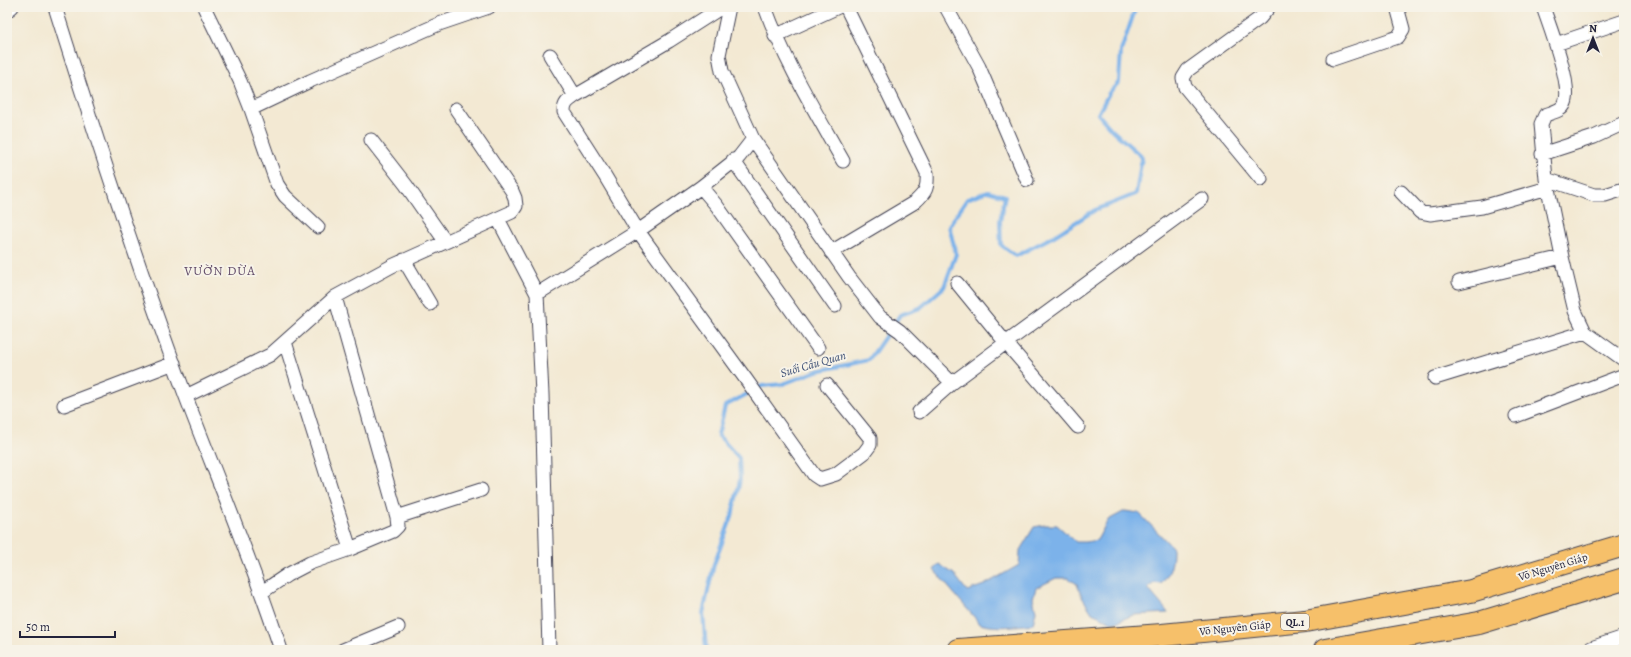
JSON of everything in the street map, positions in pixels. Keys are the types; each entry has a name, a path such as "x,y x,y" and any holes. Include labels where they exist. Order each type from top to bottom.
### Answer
{"highway":[{"name":"Võ Nguyên Giáp","path":"958,650 1162,635 1305,621 1471,591 1624,546"},
{"path":"1325,650 1479,622 1624,579"}],"street":[{"path":"7,10 12,7"},
{"path":"55,7 104,161 174,363 262,592 281,650"},
{"path":"204,7 240,81 277,184 285,196 318,227"},
{"path":"251,109 310,81 439,24 489,7"},
{"path":"722,7 669,41 575,96 566,102 564,112 605,176 638,232 746,378 814,475 820,479 836,474 864,452 870,445 870,438 827,385"},
{"path":"729,7 719,55 722,71 753,139 831,252 880,317 900,331 952,383"},
{"path":"765,7 775,36 798,82 818,114 843,161"},
{"path":"775,36 838,7"},
{"path":"831,252 915,202 924,194 927,183 927,173 846,7"},
{"path":"946,7 978,67 1027,180"},
{"path":"1261,179 1185,87 1183,78 1188,70 1260,18 1270,7"},
{"path":"1333,58 1398,37 1403,29 1397,7"},
{"path":"1543,7 1556,44 1567,93 1566,103 1560,110 1545,115 1541,124 1542,154 1562,257 1575,311 1585,332 1624,360"},
{"path":"1556,44 1624,21"},
{"path":"550,55 575,96"},
{"path":"186,396 270,355 335,298 404,260 512,212 516,206 515,198 456,109"},
{"path":"1542,154 1594,137 1624,123"},
{"path":"537,294 638,232 701,187 733,160 739,157 753,139"},
{"path":"371,140 406,185 445,241"},
{"path":"733,160 835,306"},
{"path":"1401,192 1420,212 1430,214 1482,207 1547,183 1594,195 1605,195 1624,189"},
{"path":"701,187 721,212 818,348"},
{"path":"919,412 952,383 1202,199"},
{"path":"498,219 537,294 543,425 545,559 549,650"},
{"path":"1459,282 1562,257"},
{"path":"404,260 430,304"},
{"path":"958,282 1006,343 1078,427"},
{"path":"262,592 287,575 310,563 350,549 393,531 398,526 397,517 335,298"},
{"path":"1435,378 1585,332"},
{"path":"285,342 350,549"},
{"path":"64,406 174,363"},
{"path":"1516,416 1624,375"},
{"path":"397,517 481,490"},
{"path":"343,650 398,626"},
{"path":"1591,648 1624,637"}],"water":[{"path":"1125,511 1139,513 1173,548 1172,563 1167,576 1161,584 1154,583 1148,588 1168,613 1133,615 1114,623 1092,613 1082,597 1077,584 1068,578 1056,578 1036,588 1033,598 1036,611 1033,624 1006,627 986,626 980,624 934,570 939,564 954,574 967,591 984,585 1019,565 1020,550 1034,527 1057,525 1076,542 1086,542 1097,540 1108,520"}],"waterway":[{"name":"Suối Cầu Quan","path":"706,650 703,613 714,564 732,516 740,480 739,458 718,435 725,406 762,386 783,384 817,371 869,360 900,315 920,308 944,287 956,254 949,226 967,199 988,191 1005,196 1000,221 1001,245 1016,256 1054,236 1095,210 1136,194 1142,157 1112,130 1098,114 1109,93 1119,82 1121,51 1136,7"}],"district":[{"name":"VƯỜN DỪA","path":"220,270"}]}
